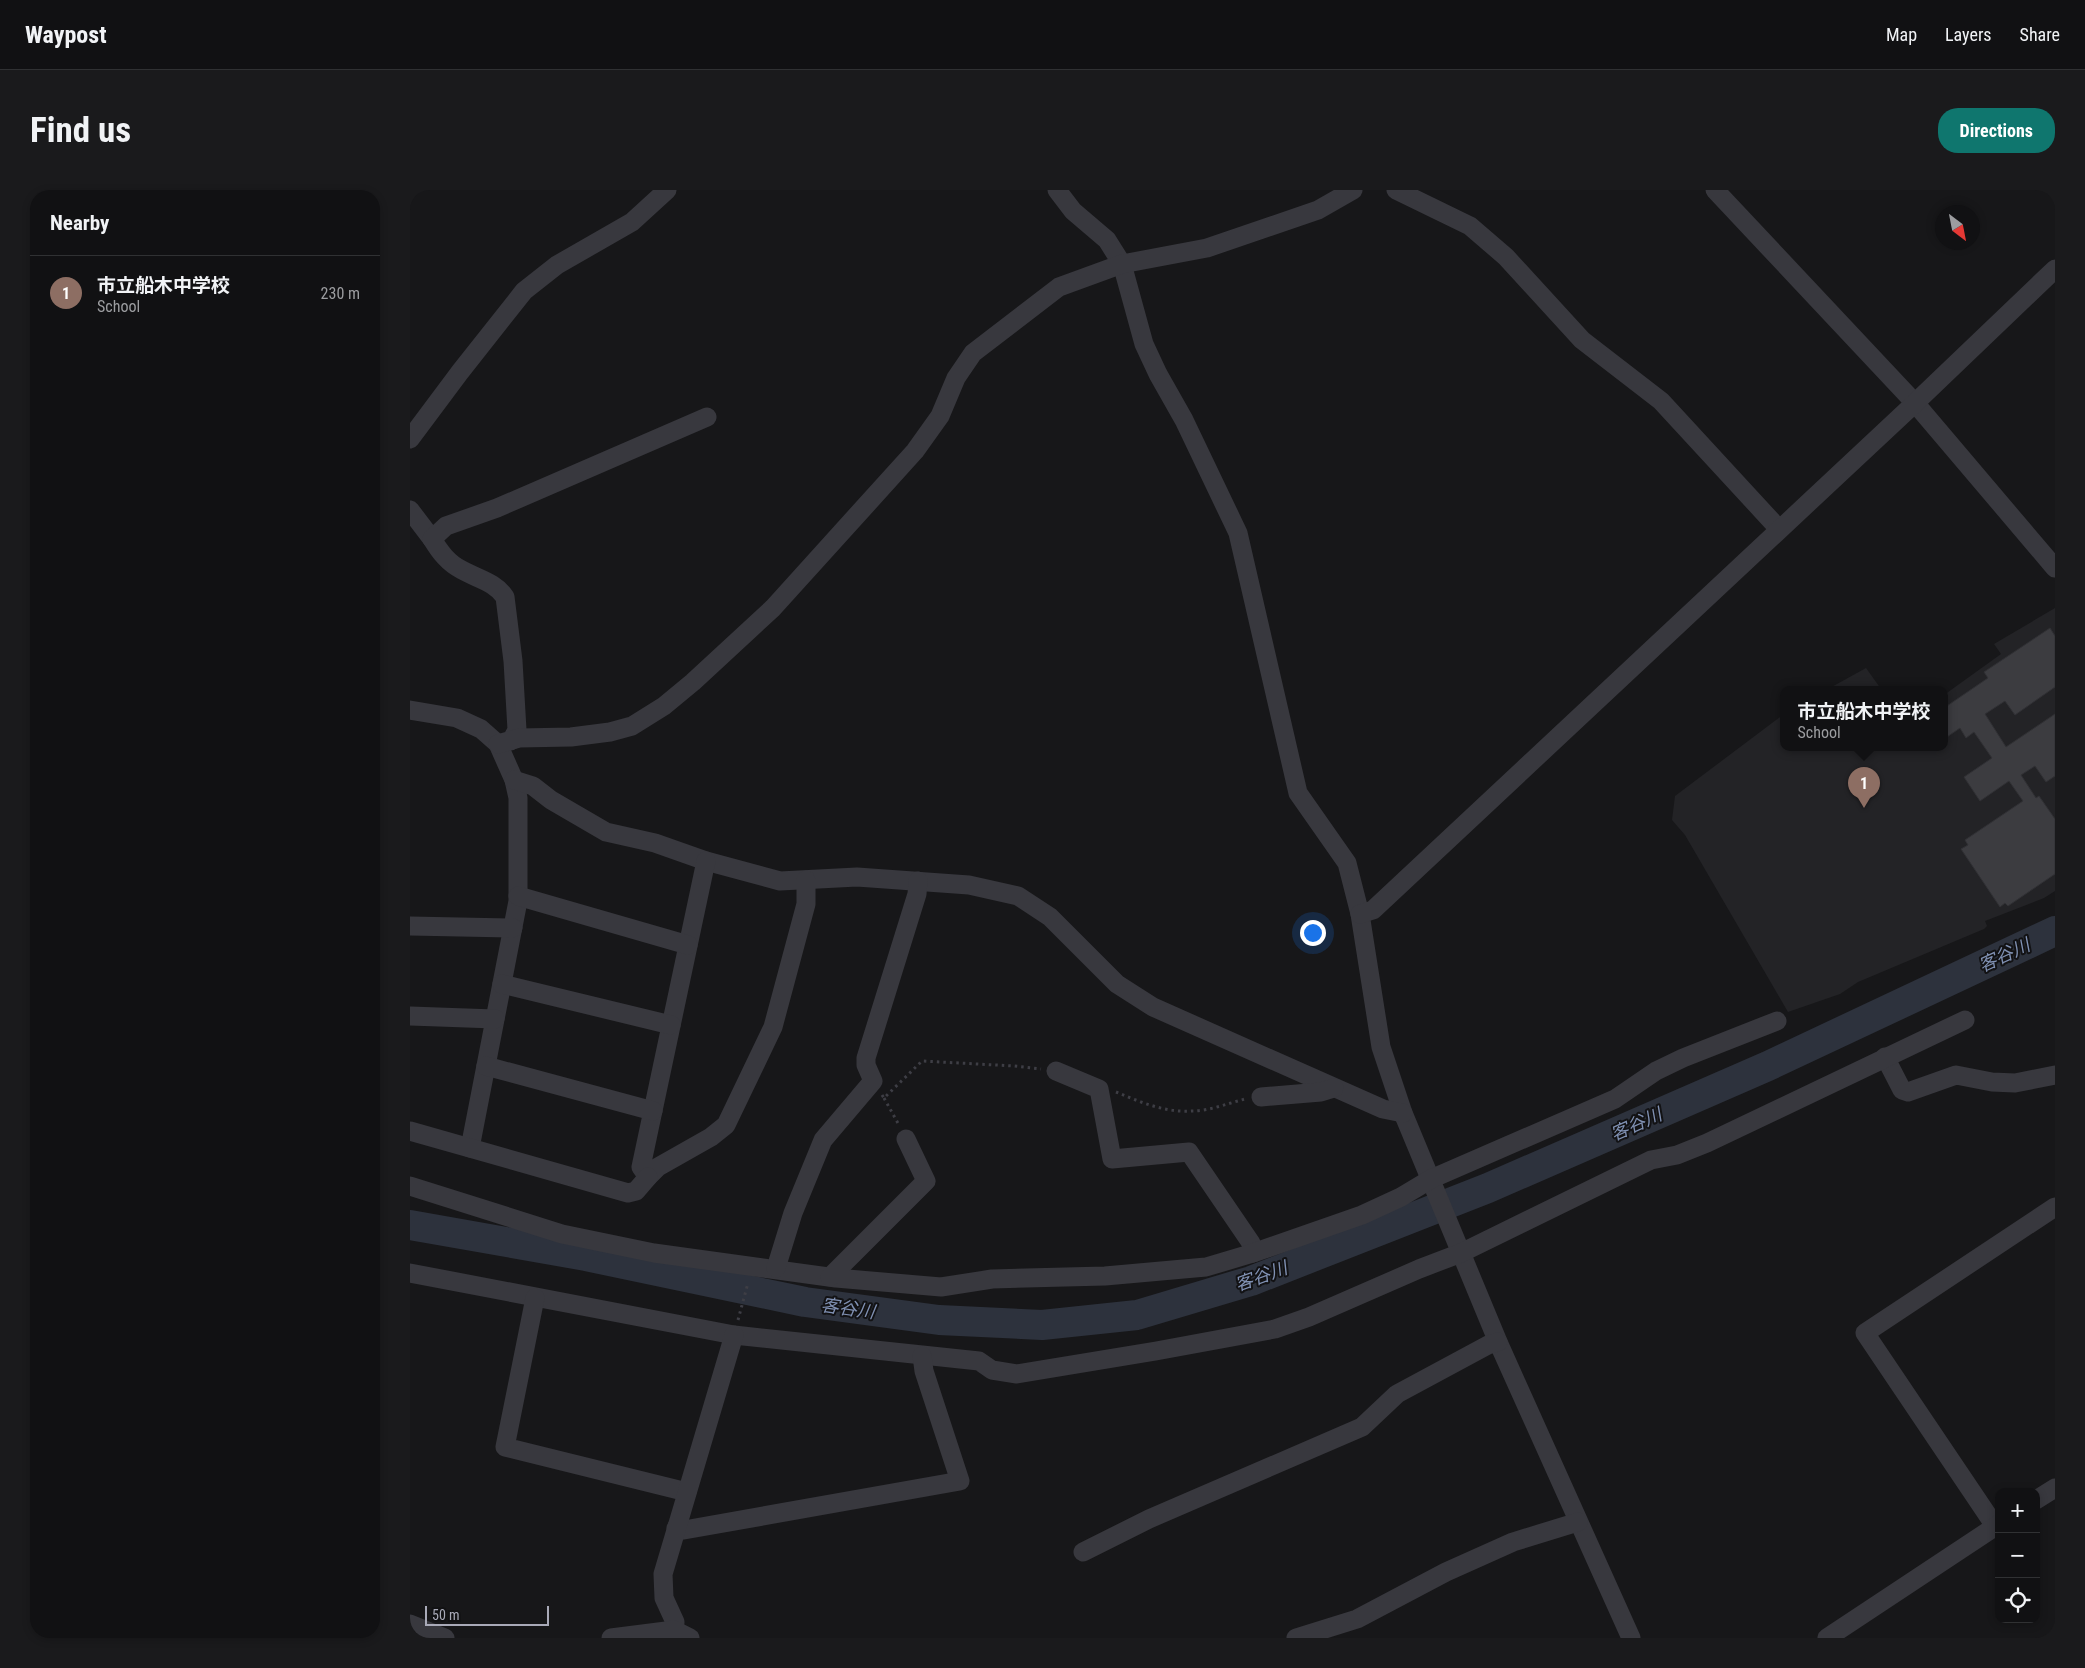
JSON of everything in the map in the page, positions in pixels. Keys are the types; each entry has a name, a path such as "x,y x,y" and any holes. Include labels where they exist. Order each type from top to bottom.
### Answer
{"street":[{"path":"410,439 524,291 557,265 632,222 667,190"},
{"path":"1056,190 1072,211 1107,240 1122,264 1144,344 1158,374 1184,420 1238,533 1298,793 1347,862 1360,914 1381,1047 1403,1113 1498,1342 1631,1638"},
{"path":"504,743 519,738 572,737 610,732 632,726 664,706 731,649 773,608 909,458 940,416 956,378 974,353 1058,287 1122,264 1207,248 1318,210 1353,190"},
{"path":"1396,190 1470,226 1499,251 1582,340 1662,400 1779,529"},
{"path":"1715,190 1915,403 2055,568"},
{"path":"1360,914 1373,910 1915,403 2055,269"},
{"path":"432,539 446,526 497,508 707,417"},
{"path":"410,510 443,557 460,570 490,583 500,590 505,598 513,662 517,730 504,743"},
{"path":"410,710 457,718 482,729 504,743 518,798 518,896 470,1148"},
{"path":"514,780 533,786 551,800 606,832 655,843 706,861 780,881 857,877 969,885 1018,896 1050,917 1118,984 1153,1008 1383,1109 1403,1113"},
{"path":"648,1178 641,1167 706,861"},
{"path":"410,1131 628,1194 636,1191 658,1167 711,1137 726,1125 773,1027 806,904 806,880"},
{"path":"776,1268 793,1213 823,1140 873,1081 866,1065 866,1058 917,894 918,881"},
{"path":"518,896 688,945"},
{"path":"410,926 513,928"},
{"path":"502,984 671,1025"},
{"path":"410,1016 495,1019"},
{"path":"410,1273 535,1298 735,1331 922,1356 979,1361 992,1370 1017,1374 1275,1329 1309,1317 1419,1269 1651,1160 1677,1156 1707,1143 1965,1020"},
{"path":"410,1186 562,1234 654,1253 830,1276 941,1287 992,1278 1105,1276 1206,1267 1362,1215 1615,1099 1656,1071 1683,1058 1777,1022"},
{"path":"1885,1057 1902,1090 1908,1092 1956,1075 2015,1084 2055,1075"},
{"path":"486,1066 652,1111"},
{"path":"1056,1071 1099,1089 1112,1159 1189,1152 1251,1243 1252,1253"},
{"path":"1261,1097 1321,1092 1334,1088"},
{"path":"830,1276 926,1181 906,1138"},
{"path":"1995,1522 1865,1332 2055,1207"},
{"path":"535,1298 505,1447 687,1492"},
{"path":"611,1638 682,1634 664,1598 663,1574 735,1331"},
{"path":"1082,1552 1149,1519 1362,1427 1398,1394 1488,1345 1498,1342"},
{"path":"676,1528 684,1530 960,1481 924,1371 922,1356"},
{"path":"2040,1497 2055,1488"},
{"path":"1296,1638 1357,1620 1446,1572 1513,1542 1578,1522"},
{"path":"1828,1638 1995,1526"},
{"path":"410,1624 445,1638"}],"path":[{"path":"884,1098 922,1061 1014,1066 1056,1071"},
{"path":"873,1081 906,1138"},
{"path":"1099,1089 1102,1086 1148,1105 1174,1111 1193,1112 1255,1096 1261,1097"},
{"path":"735,1331 749,1282"}],"shaded area":[{"path":"2055,608 2055,891 2044,898 1985,921 1987,926 1984,929 1858,982 1840,994 1788,1012 1685,835 1672,820 1675,796 1780,717 1780,751 1948,751 1948,692 2001,654 1994,644"},
{"path":"1866,668 1879,686 1833,686"}],"building":[{"path":"2050,628 2055,636 2055,687 2015,715 2005,701 1985,714 2006,747 2055,714 2055,776 2046,782 2035,766 2021,775 2036,798 2039,796 2055,819 2055,874 2008,906 2005,903 2000,907 1961,849 1968,845 1965,840 2023,801 2009,781 1980,801 1964,777 1992,758 1974,732 1966,738 1960,728 1948,736 1948,705 1988,678 1984,672"}],"waterway":[{"name":"客谷川","path":"410,1225 586,1256 805,1302 939,1320 1042,1325 1137,1315 1251,1281 1488,1188 1768,1066 2055,931"}],"place":[{"name":"市立船木中学校","path":"1864,808"}]}
